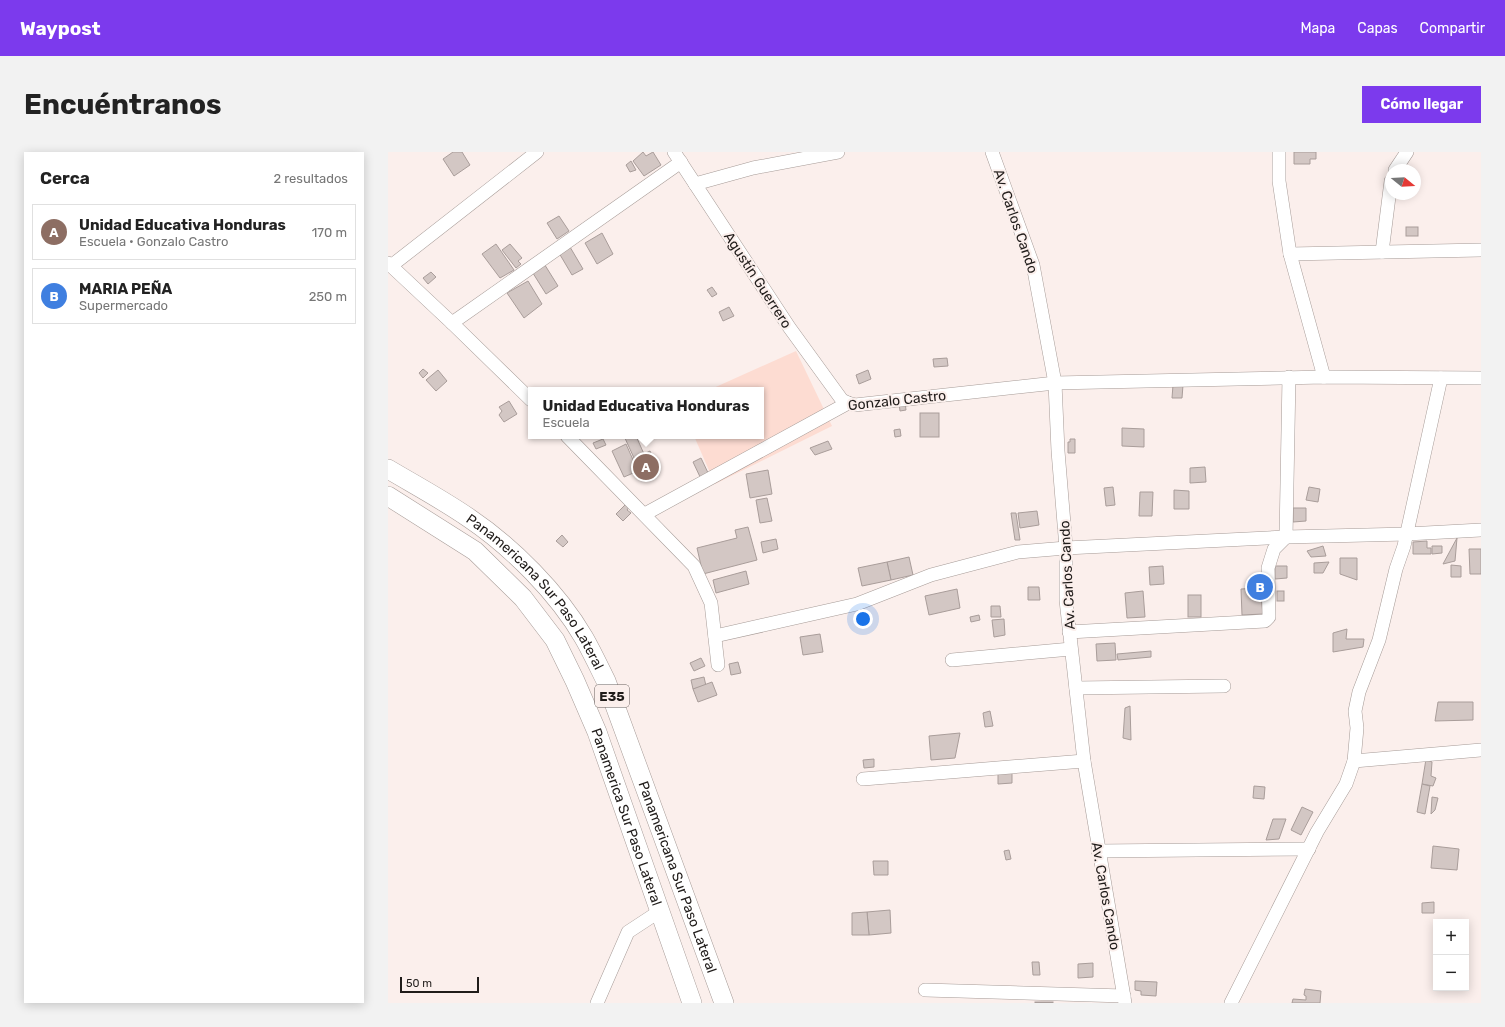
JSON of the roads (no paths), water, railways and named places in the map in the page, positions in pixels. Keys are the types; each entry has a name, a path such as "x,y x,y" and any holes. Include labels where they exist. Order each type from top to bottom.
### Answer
{"highway":[{"name":"Panamericana Sur Paso Lateral","path":"388,469 469,518 505,546 537,577 560,604 583,637 606,681 724,1003"},
{"name":"Panamerica Sur Paso Lateral","path":"388,496 475,551 523,598 555,640 597,732 692,1003"}],"street":[{"path":"528,397 390,265 537,152"},
{"path":"695,184 753,168 838,152"},
{"name":"Av. Carlos Cando","path":"992,152 1033,265 1055,382 1058,451 1066,548 1066,600 1071,648 1084,761 1098,851 1125,999"},
{"path":"1279,152 1279,181 1290,254 1324,377"},
{"path":"1399,164 1407,152"},
{"path":"452,323 678,157"},
{"name":"Agustín Guerrero","path":"678,157 789,327 842,400 848,403"},
{"path":"1382,252 1389,200"},
{"path":"1290,254 1481,250"},
{"path":"1070,632 1265,621 1269,618 1268,568 1274,550 1286,537 1289,377"},
{"name":"Gonzalo Castro","path":"645,514 848,403 855,405 1055,382 1289,377 1481,378"},
{"path":"1231,1003 1317,832 1346,784 1354,761 1356,728 1355,711 1359,692 1379,640 1396,569 1407,534 1441,378"},
{"path":"570,439 616,487 645,514 694,566 711,603 718,665"},
{"path":"715,636 856,604 931,575 1018,552 1066,548 1286,537 1407,534 1481,530"},
{"path":"952,660 1071,648"},
{"path":"1076,688 1224,686"},
{"path":"1354,761 1481,750"},
{"path":"863,779 1084,761"},
{"path":"1098,851 1309,849"},
{"path":"597,1003 628,932 660,910"},
{"path":"926,990 1125,999"}],"place":[{"name":"Unidad Educativa Honduras","path":"646,467"},
{"name":"MARIA PEÑA","path":"1260,587"}]}
